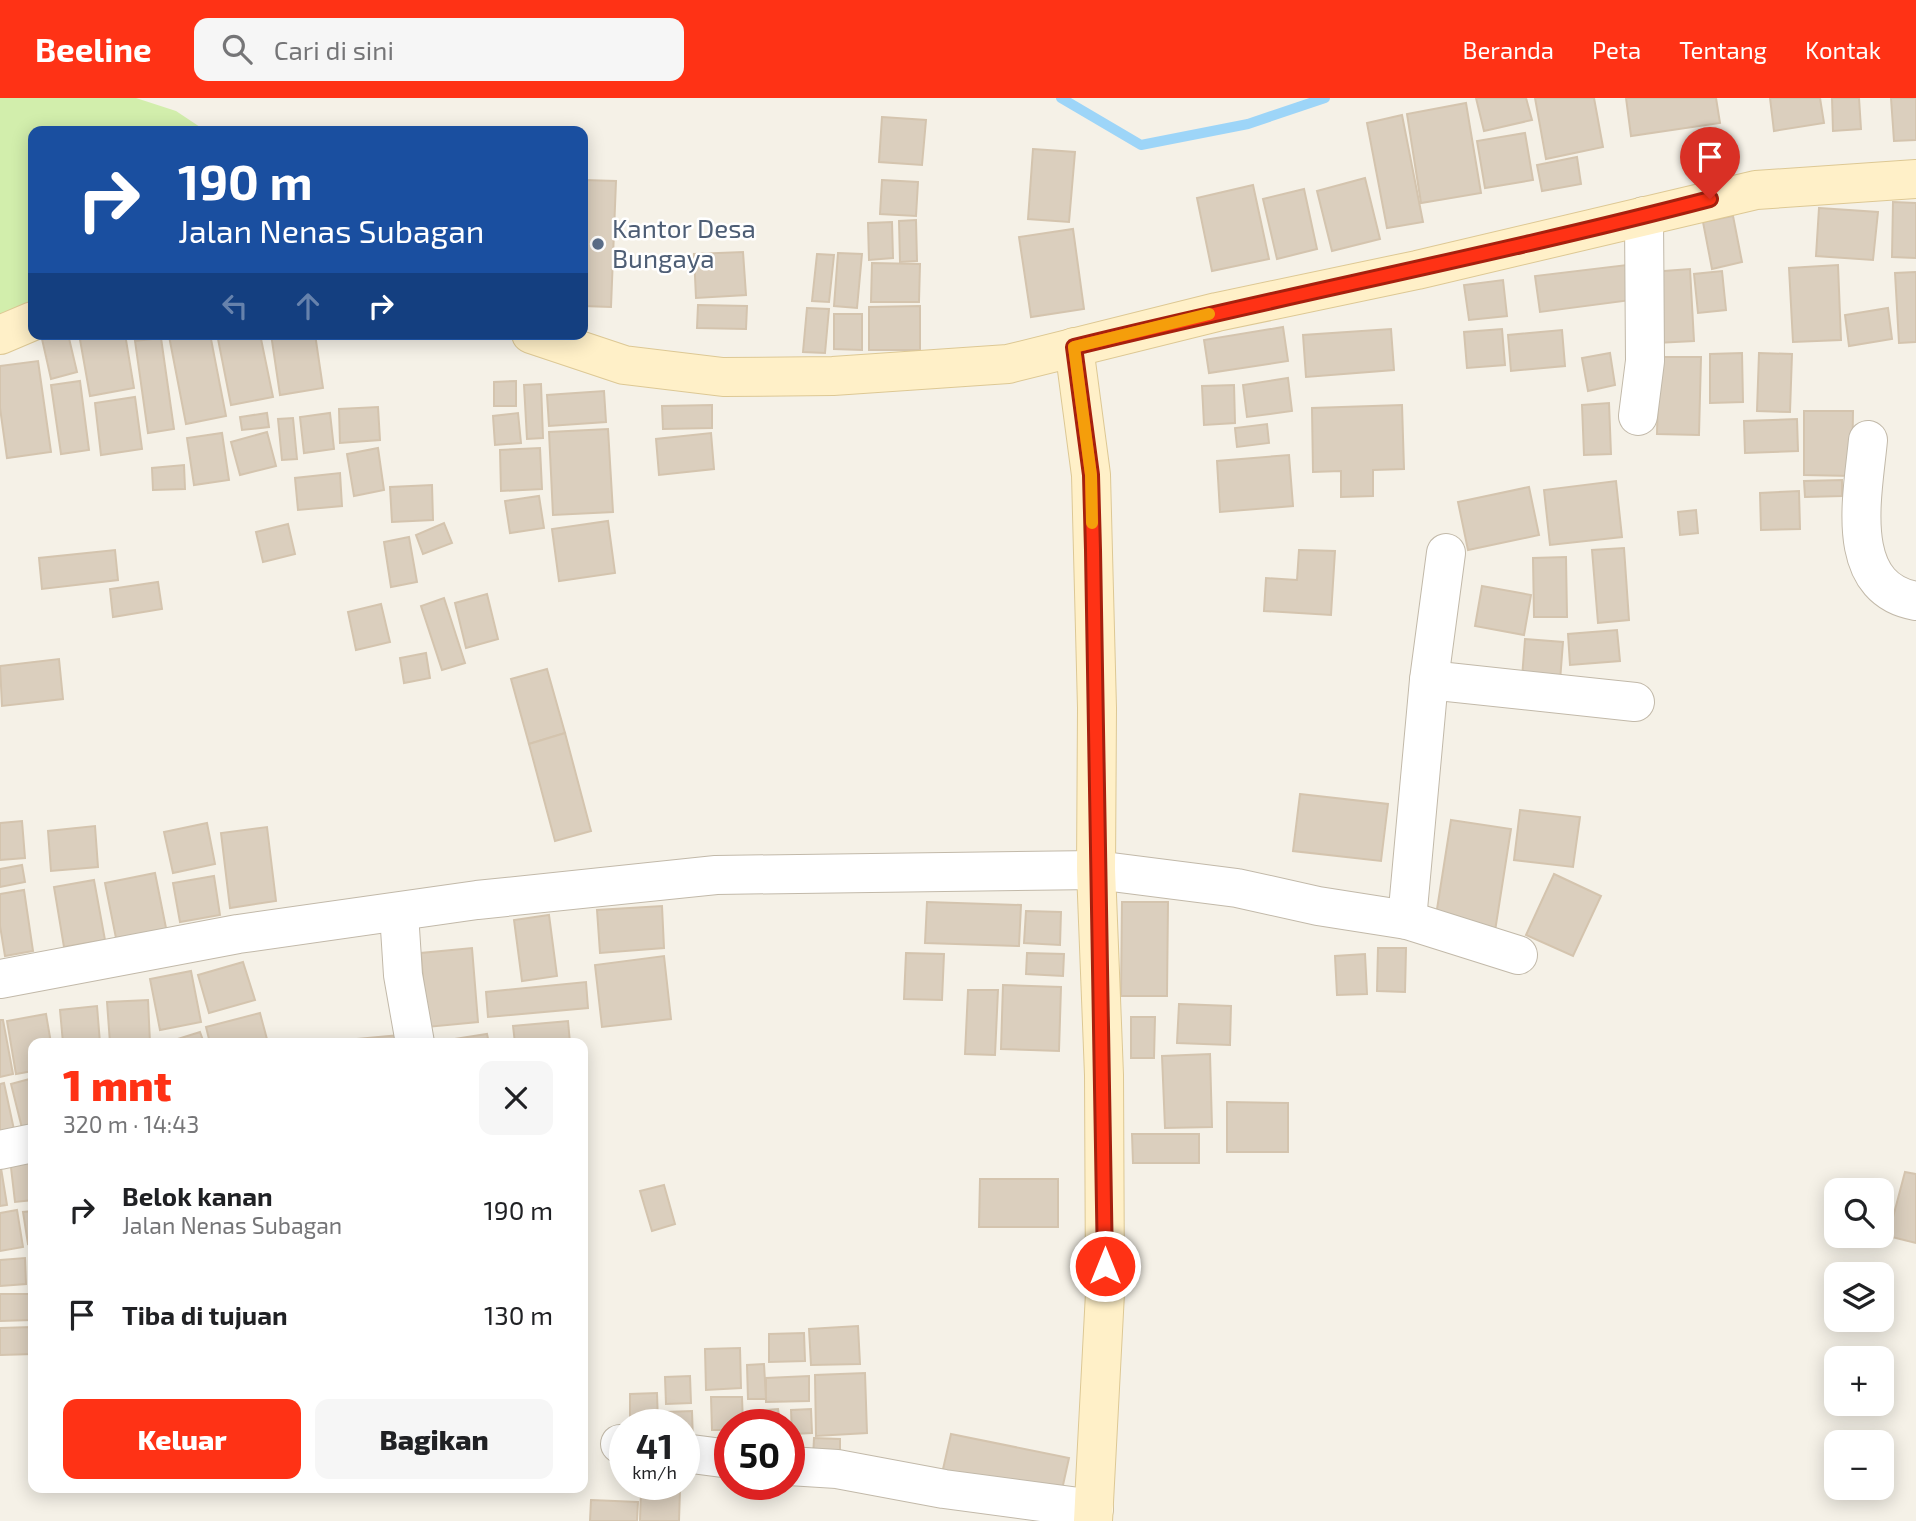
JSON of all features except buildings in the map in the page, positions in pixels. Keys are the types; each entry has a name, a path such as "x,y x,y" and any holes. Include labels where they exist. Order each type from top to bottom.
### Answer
{"main road":[{"path":"549,340 624,365 723,377 833,376 1008,364 1756,190 1806,184 1916,179"},
{"path":"0,335 28,323"},
{"path":"1074,347 1091,475 1097,695 1096,870 1104,1074 1105,1293 1093,1515"}],"street":[{"path":"1638,416 1645,361 1644,216"},
{"path":"1868,440 1861,519 1865,550 1873,574 1884,589 1916,601"},
{"path":"1407,920 1429,680 1446,553"},
{"path":"1429,680 1635,702"},
{"path":"0,979 239,934 399,914 477,900 716,875 1096,870 1237,888 1318,906 1407,920 1518,955"},
{"path":"399,914 403,975 414,1038"},
{"path":"0,1150 28,1144"},
{"path":"805,1467 837,1469 1093,1515"}],"green space":[{"path":"0,98 136,98 176,111 198,126 28,126 28,308 0,318"}],"waterway":[{"path":"1061,98 1141,145 1248,124 1325,98"}],"slow traffic":[{"path":"1092,523 1091,475 1074,347 1209,314"}],"place":[{"name":"Kantor Desa Bungaya","path":"598,244"}],"route":[{"path":"1105,1266 1104,1074 1096,870 1097,708 1091,475 1074,347 1217,312 1538,242 1710,199"}]}
